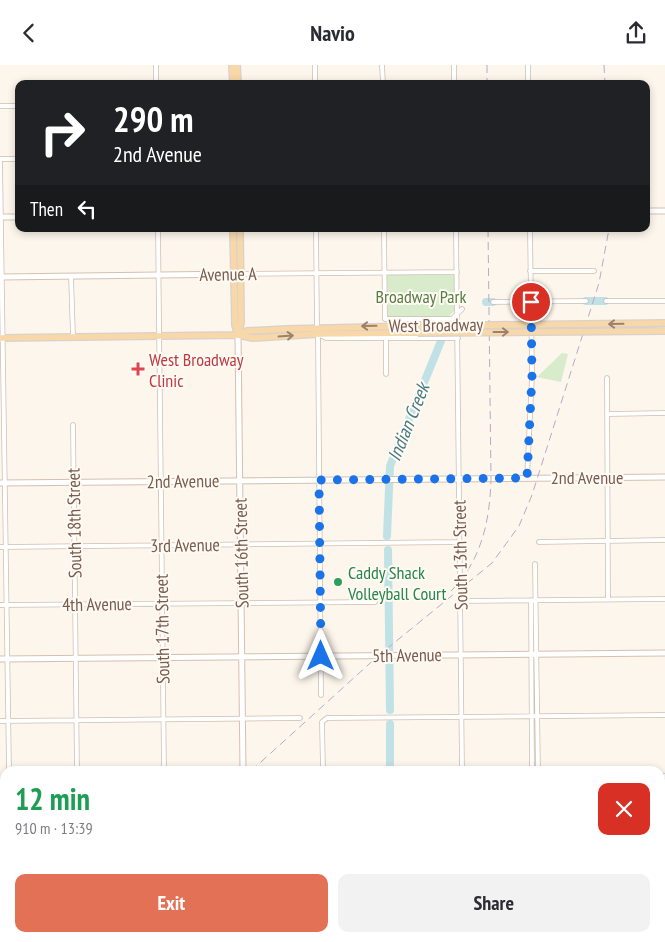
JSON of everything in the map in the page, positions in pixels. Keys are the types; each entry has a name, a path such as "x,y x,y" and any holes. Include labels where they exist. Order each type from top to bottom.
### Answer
{"main road":[{"path":"232,65 233,80"},
{"path":"237,65 238,80"},
{"path":"233,232 241,323 238,335"},
{"path":"237,274 240,232"},
{"name":"West Broadway","path":"318,331 417,325 665,323"},
{"name":"West Broadway","path":"2,338 238,335 248,331 418,333 665,331"}],"street":[{"path":"156,65 156,80"},
{"path":"315,65 315,80"},
{"path":"382,65 383,80"},
{"path":"454,65 454,80"},
{"path":"528,65 528,80"},
{"path":"0,106 15,106"},
{"path":"9,766 7,547 3,483 0,159 15,159"},
{"path":"650,211 665,211"},
{"path":"1,217 15,217"},
{"name":"South 17th Street","path":"158,232 164,766"},
{"path":"316,232 321,695"},
{"path":"384,232 385,319 452,319 462,309"},
{"name":"South 13th Street","path":"456,232 462,766"},
{"path":"527,478 532,376 530,232"},
{"path":"530,271 594,271"},
{"name":"Avenue A","path":"1,277 457,272"},
{"path":"71,276 73,337"},
{"path":"493,302 586,301"},
{"path":"606,301 665,301"},
{"path":"318,331 326,338 458,338"},
{"name":"South 16th Street","path":"238,335 244,766"},
{"path":"386,338 386,374"},
{"path":"607,378 608,599"},
{"path":"608,414 665,413"},
{"name":"South 18th Street","path":"73,425 77,766"},
{"name":"2nd Avenue","path":"3,483 665,477"},
{"path":"539,542 665,540"},
{"name":"3rd Avenue","path":"0,547 460,542"},
{"path":"535,565 533,600 538,766"},
{"path":"461,601 665,599"},
{"name":"4th Avenue","path":"0,605 375,602"},
{"name":"5th Avenue","path":"0,659 665,653"},
{"path":"532,766 534,654"},
{"path":"323,766 324,719 665,715"},
{"path":"0,721 300,718"}],"green space":[{"name":"Broadway Park","path":"387,275 454,275 455,310 448,317 388,318"},
{"path":"562,353 568,354 561,382 537,377"}],"waterway":[{"name":"Indian Creek","path":"586,301 605,301"},
{"name":"Indian Creek","path":"486,302 493,302"},
{"name":"Indian Creek","path":"387,536 390,466 441,341"},
{"name":"Indian Creek","path":"388,550 390,710"},
{"name":"Indian Creek","path":"390,724 390,766"}],"railway":[{"path":"487,65 487,80"},
{"path":"604,65 605,80"},
{"path":"451,591 462,579 477,553 489,509 491,478 488,232"},
{"path":"257,766 378,656 492,563 519,526 532,495 599,283 608,232"}],"place":[{"name":"West Broadway Clinic","path":"138,369"},
{"name":"Caddy Shack Volleyball Court","path":"338,582"}],"route":[{"path":"321,656 319,480 527,478 532,376 531,302"}]}
